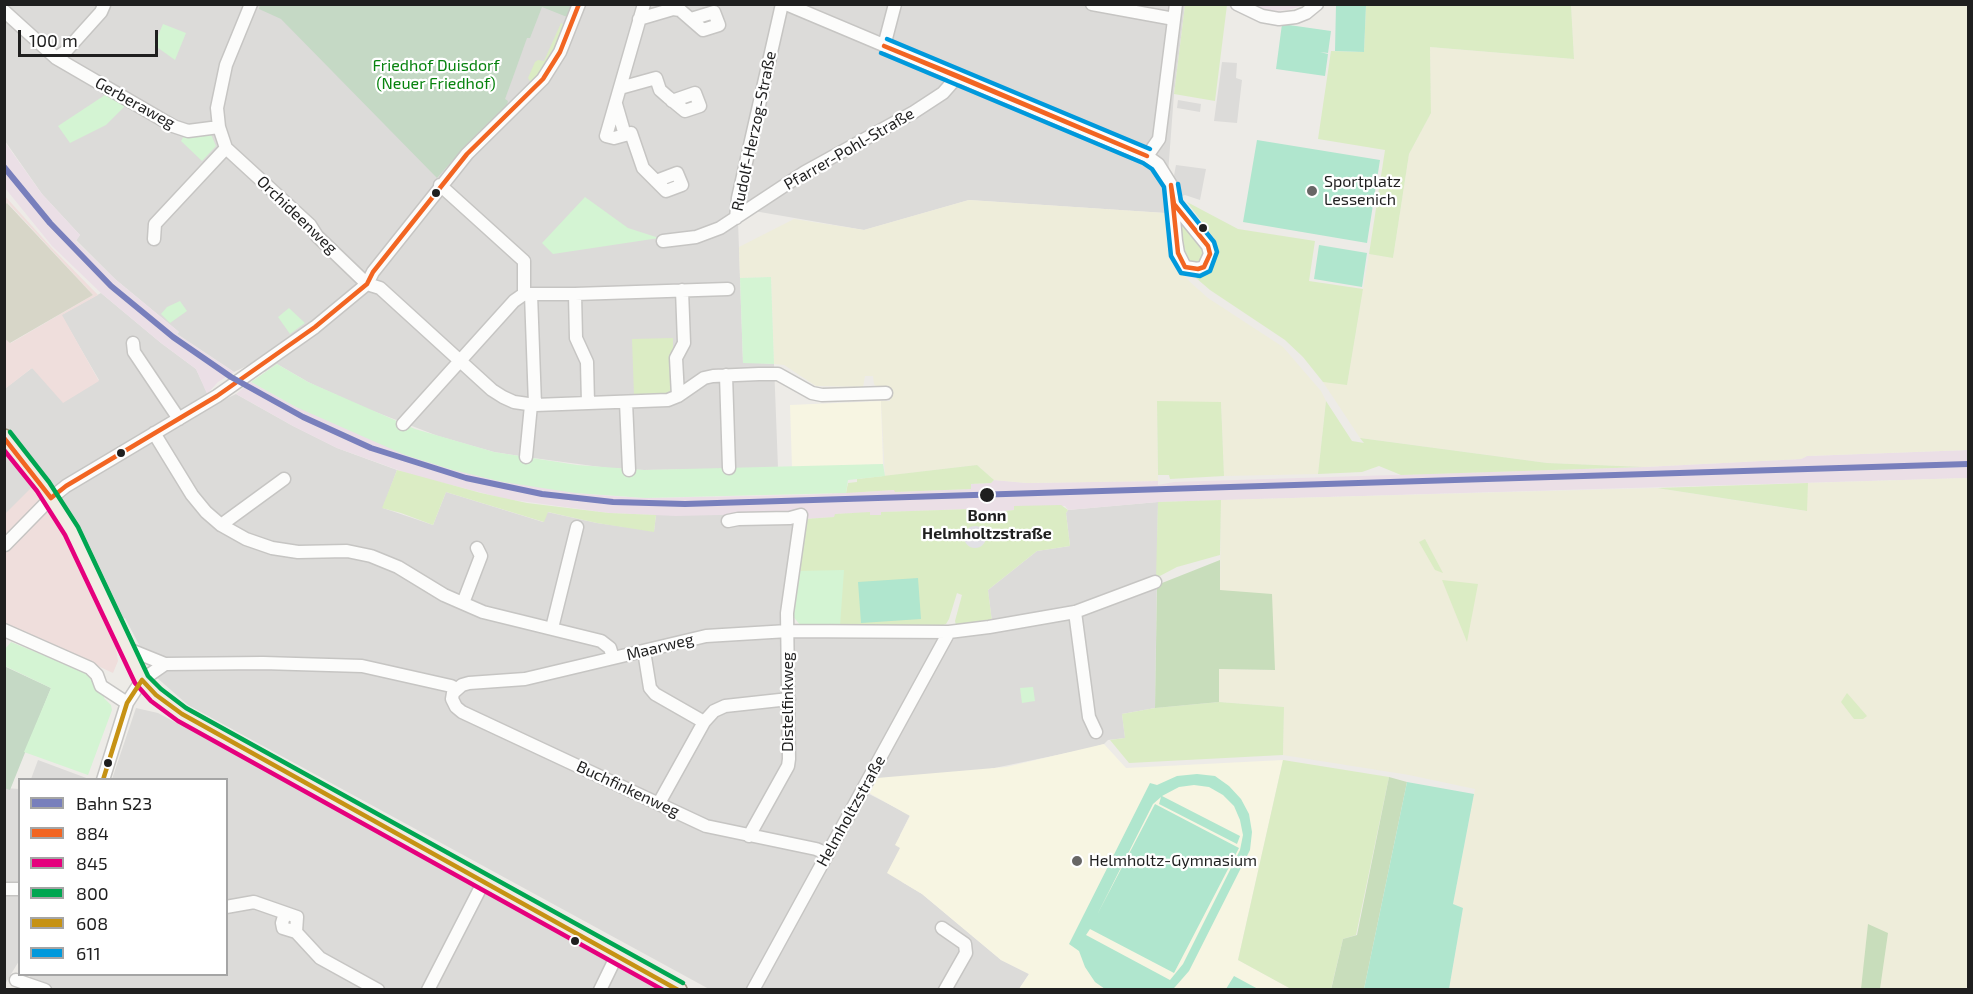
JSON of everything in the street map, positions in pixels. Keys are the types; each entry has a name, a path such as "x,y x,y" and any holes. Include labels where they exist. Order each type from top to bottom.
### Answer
{"main road":[{"path":"4,437 51,498 72,531 142,680 156,695 182,714 678,990"}],"street":[{"name":"Orchideenweg","path":"251,4 226,65 217,108 219,127 226,148 310,225 317,237 367,284 380,288 492,390 514,402 533,405 626,402 668,400 678,396"},
{"path":"4,545 66,486 217,396 313,328 367,284 373,272 440,185 474,147 543,79 561,52 579,4"},
{"path":"644,4 606,136 614,138 631,133 643,168 656,181"},
{"path":"784,4 1148,156 1158,164 1171,185 1178,253 1185,267 1198,269 1204,267 1210,254 1208,246 1174,204"},
{"name":"Rudolf-Herzog-Straße","path":"663,241 706,234 736,218 738,198 784,4"},
{"path":"884,46 895,4"},
{"path":"1092,4 1174,19"},
{"path":"1148,156 1159,139 1176,4"},
{"path":"1237,4 1262,16 1279,19 1296,17 1306,13 1317,4"},
{"path":"56,57 65,52 101,12 104,5"},
{"path":"639,19 673,9 680,10 691,19"},
{"name":"Gerberaweg","path":"4,10 56,57 173,126 188,131 219,127"},
{"name":"Pfarrer-Pohl-Straße","path":"736,218 805,172 944,93 958,76"},
{"path":"620,88 656,78 660,90 672,101"},
{"path":"616,104 625,135"},
{"path":"154,239 156,224 226,148"},
{"path":"440,185 524,261 528,294 533,405 526,457"},
{"path":"403,424 514,301 528,294 728,290"},
{"path":"678,396 676,358 684,343 682,291"},
{"path":"575,294 576,338 587,362 588,403"},
{"path":"133,343 134,352 178,418"},
{"path":"678,396 704,378 726,375 778,374 812,393 822,395 869,387 886,393"},
{"path":"726,375 729,468"},
{"path":"626,402 629,470"},
{"path":"154,433 192,495 206,512 221,525 246,539 272,548 298,552 347,551 370,556 398,567 444,595 483,612 601,641 610,648 613,658"},
{"path":"221,525 284,479"},
{"name":"Distelfinkweg","path":"728,521 790,518 801,515 787,613 788,766 749,836"},
{"path":"552,628 577,527"},
{"path":"463,603 481,556 477,548"},
{"name":"Maarweg","path":"457,689 469,683 525,679 706,636 788,631 949,632 1074,612 1155,582"},
{"path":"1074,612 1089,717 1096,732"},
{"path":"4,630 90,668 101,686 127,703"},
{"name":"Helmholtzstraße","path":"753,990 949,632"},
{"path":"128,649 165,664 263,663 362,666 417,677 457,689"},
{"path":"644,651 650,688 655,694 704,722"},
{"path":"104,778 127,703 142,680 165,664"},
{"name":"Buchfinkenweg","path":"457,689 452,699 462,712 706,826 816,849 828,854"},
{"path":"659,803 704,722 714,711 725,706 789,699"},
{"path":"428,990 484,881"},
{"path":"228,907 254,902 297,917 296,932 320,958 378,990"},
{"path":"942,928 964,944 966,953 945,990"},
{"path":"600,990 617,955"},
{"path":"16,982 45,990"}],"shaded area":[{"path":"5,5 1185,5 1174,94 1165,213 969,200 864,230 754,211 738,221 743,362 774,364 778,468 644,470 608,468 494,452 438,436 360,406 308,382 277,364 265,372 257,361 234,372 177,334 179,332 115,279 76,240 80,235 42,194 5,141"},
{"path":"1253,5 1304,5 1289,10 1268,11"},
{"path":"1222,62 1237,63 1236,78 1242,80 1237,123 1214,121"},
{"path":"1178,100 1201,104 1200,112 1177,108"},
{"path":"4,141 42,194 80,235 76,241 115,279 179,332 177,334 234,372 218,382 207,394 196,369 101,293 52,246 5,188"},
{"path":"1176,165 1206,169 1200,200 1185,195 1179,197 1173,181"},
{"path":"4,195 98,295 62,315 99,381 63,403 32,368 5,389 5,338 11,343 93,295 8,203 5,206"},
{"path":"7,203 93,295 10,343 4,338 4,206"},
{"path":"101,293 196,369 213,405 236,394 337,448 397,470 383,508 433,525 446,492 543,522 547,512 597,523 654,531 656,515 797,513 780,624 960,627 992,622 988,590 1037,551 1070,546 1066,513 1068,510 1158,502 1155,708 1122,714 1125,738 1108,740 1104,744 1091,748 869,794 910,815 900,835 902,882 922,894 1001,960 1029,974 1019,989 709,989 188,705 156,677 125,618 106,626 5,578 4,389 32,368 99,380 61,315"},
{"path":"251,382 296,407 575,493 645,498 971,489 971,484 991,483 994,480 1027,483 1158,481 1158,485 1174,482 1644,467 1801,459 1807,456 1968,450 1968,478 1158,502 1068,510 1065,506 1014,507 1014,510 972,515 971,509 882,512 881,515 835,514 835,517 805,519 805,513 676,516 609,513 506,499 412,475 337,448 236,394"},
{"path":"881,401 883,464 792,468 790,405"},
{"path":"32,487 79,557 106,626 115,642 118,661 113,673 5,623 5,514"},
{"path":"975,526 983,529 986,537 983,545 975,548 967,545 964,537 967,529"},
{"path":"136,708 158,713 346,814 657,989 21,990 30,976 228,976 228,778 112,778"},
{"name":"Helmholtz-Gymnasium","path":"1104,744 1126,768 1283,760 1238,960 1291,989 1019,989 1029,974 1001,960 922,894 887,873 900,848 895,845 910,816 869,793 877,778 1006,767"},
{"path":"38,760 86,778 31,778"},
{"path":"4,788 18,789 18,963 5,984"}],"green space":[{"name":"Friedhof Duisdorf (Neuer Friedhof)","path":"260,4 572,5 567,17 542,7 530,38 527,38 505,99 508,101 507,105 498,117 460,152 437,178 281,19 259,9"},
{"path":"1185,5 1227,5 1215,101 1174,94"},
{"path":"1336,5 1366,5 1364,52 1335,51"},
{"path":"1366,5 1571,5 1574,59 1430,47 1431,113 1409,154 1393,258 1369,254 1385,150 1318,139 1331,51 1364,52"},
{"path":"1571,5 1968,5 1968,450 1807,456 1801,459 1644,467 1547,463 1360,438 1323,382 1347,384 1369,254 1393,258 1409,154 1431,113 1430,47 1574,59"},
{"path":"561,23 565,25 548,62 531,83 528,78 535,62 544,61"},
{"path":"163,24 186,33 175,60 154,45"},
{"path":"1282,24 1331,31 1328,53 1320,52 1328,54 1325,76 1276,69"},
{"path":"108,93 127,104 106,125 70,143 58,126"},
{"path":"210,132 216,146 202,161 181,141 185,134"},
{"name":"Sportplatz Lessenich","path":"1257,140 1380,160 1367,243 1243,222"},
{"path":"585,197 628,228 659,238 553,254 542,243"},
{"path":"969,200 1165,213 1168,251 1176,266 1190,282 1208,298 1283,347 1321,391 1326,401 1318,474 1224,476 1221,402 1157,402 1158,481 1027,483 994,480 977,465 885,476 881,401 890,401 889,387 877,387 873,376 865,376 863,387 816,386 784,365 774,364 771,277 740,278 739,247 794,219 864,230"},
{"path":"1187,202 1238,229 1315,241 1309,281 1363,289 1347,385 1323,382 1303,357 1285,340 1210,290 1196,278 1213,266 1216,251 1214,238"},
{"path":"1180,222 1204,251 1200,262 1195,264 1189,262 1185,257 1178,224"},
{"path":"1319,245 1367,253 1362,287 1314,279"},
{"path":"771,277 774,364 743,363 740,278"},
{"path":"180,301 187,311 170,323 161,314 167,307"},
{"path":"289,308 305,323 290,334 278,317"},
{"path":"673,338 673,389 665,394 634,396 632,339"},
{"path":"277,364 308,382 415,429 494,452 577,465 644,470 883,464 885,476 848,480 846,493 645,498 575,493 503,482 405,455 296,407 251,382"},
{"path":"1157,401 1221,402 1224,476 1170,479 1169,475 1158,475"},
{"path":"1326,401 1352,441 1364,443 1360,438 1547,463 1644,467 1401,475 1379,466 1362,472 1318,474"},
{"path":"977,465 994,480 991,483 971,484 971,489 846,493 848,483 857,482 857,479"},
{"path":"397,470 527,503 609,513 656,515 654,532 548,512 544,522 446,492 433,525 382,508"},
{"path":"1968,478 1968,989 1449,989 1463,908 1453,904 1475,789 1409,775 1283,755 1284,707 1219,702 1219,669 1275,670 1220,590 1221,500 1657,488 1806,511 1808,483"},
{"path":"1808,483 1807,511 1657,488"},
{"path":"1221,500 1220,555 1177,567 1156,578 1158,502"},
{"path":"1061,505 1068,510 1066,513 1070,546 1037,551 988,590 992,622 960,627 956,625 962,595 957,593 949,619 946,624 939,627 840,626 797,571 805,519 834,517 835,514 870,512 870,515 881,515 881,512 972,509 972,515 1014,510 1014,506"},
{"path":"1425,539 1443,573 1435,570 1419,542"},
{"path":"1220,560 1220,590 1272,594 1275,670 1219,669 1219,702 1155,708 1157,585"},
{"path":"844,570 840,626 801,626 792,615 797,571"},
{"path":"918,578 921,619 861,623 858,582"},
{"path":"1442,580 1478,584 1467,642"},
{"path":"11,642 90,674 105,695 104,698 111,705 112,710 88,775 24,752 51,688 5,666 5,649"},
{"path":"4,666 51,688 10,790 4,788"},
{"path":"1033,687 1035,701 1022,703 1020,688"},
{"path":"1847,693 1867,716 1863,719 1854,719 1841,702"},
{"path":"1219,702 1284,707 1283,755 1129,763 1110,740 1125,738 1122,714 1155,708"},
{"path":"1283,760 1389,777 1356,935 1343,939 1331,989 1291,989 1238,960"},
{"path":"1197,774 1215,776 1229,786 1241,799 1249,814 1252,832 1250,850 1189,971 1172,990 1105,989 1095,982 1085,967 1079,951 1069,944 1150,783 1157,785 1177,776","holes":["1194,785 1209,787 1223,795 1234,806 1243,835 1240,850 1183,964 1170,980 1086,935 1090,929 1174,973 1239,848 1155,804 1097,915 1153,804 1161,797 1159,804 1237,844 1240,836 1162,796 1179,787"]},
{"path":"1389,777 1407,782 1364,989 1331,990 1343,939 1357,935"},
{"path":"1407,782 1474,794 1453,904 1463,908 1449,989 1364,989"},
{"path":"1868,924 1888,933 1880,989 1861,989"},
{"path":"1234,976 1258,989 1226,989"}],"rail line":[{"name":"S23","path":"4,167 50,223 111,286 173,337 231,377 303,417 371,448 466,478 542,494 613,502 685,504 1968,464"}],"transit line":[{"name":"884","path":"51,498 66,486 217,396 315,327 367,284 373,272 467,154 543,79 560,52 579,4"},
{"name":"611","path":"887,39 1150,149"},
{"name":"884","path":"884,46 958,76 1147,156 884,46"},
{"name":"611","path":"881,53 1143,163 1152,169 1164,187 1171,256 1181,273 1200,276 1210,271 1217,252 1214,242 1181,201 1178,184"},
{"name":"884","path":"1171,185 1174,204 1208,246 1210,254 1204,267 1198,269 1185,267 1178,253 1171,185"},
{"name":"800","path":"10,432 49,482 78,527 148,676 161,689 186,708 683,983"},
{"name":"884","path":"4,438 51,498"},
{"name":"845","path":"4,450 37,491 65,535 135,683 151,701 178,721 663,990"},
{"name":"608","path":"142,680 156,695 182,714 678,990"},
{"name":"608","path":"104,778 127,703 142,680"}],"place":[{"name":"Sportplatz Lessenich","path":"1312,191"},
{"name":"Bonn Helmholtzstraße","path":"987,495"},
{"name":"Helmholtz-Gymnasium","path":"1077,861"}]}
